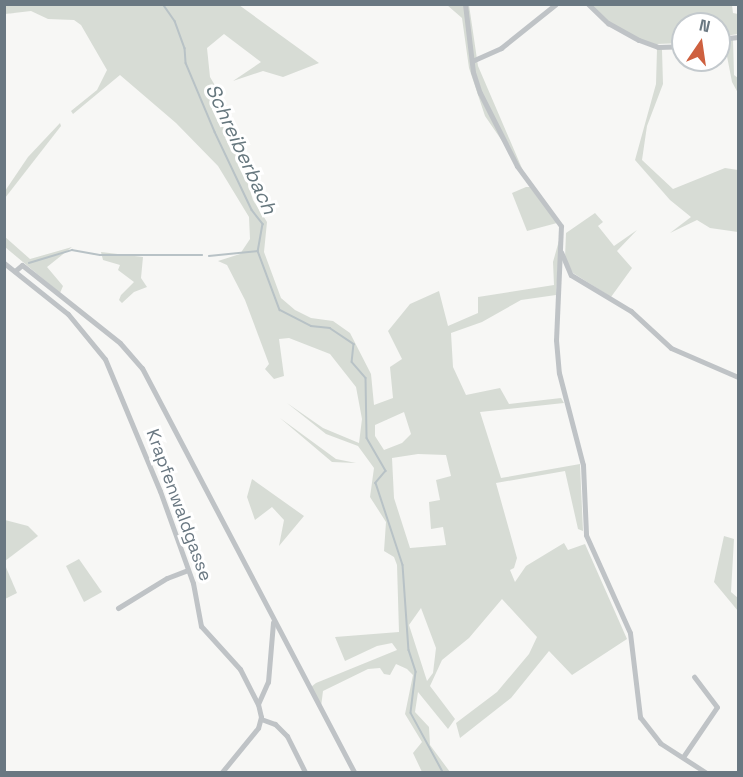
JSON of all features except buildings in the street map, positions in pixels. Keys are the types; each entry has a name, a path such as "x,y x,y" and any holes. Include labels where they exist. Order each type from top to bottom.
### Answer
{"street":[{"path":"465,4 478,88 502,141 523,175 558,218 562,229 556,346 583,465 586,534 630,633 640,720 660,743 705,772"},
{"path":"472,61 501,48 556,4"},
{"path":"588,4 608,23 639,40 658,47 671,46"},
{"path":"561,250 571,274 631,311 677,352 738,377"},
{"name":"Krapfenwaldgasse","path":"4,263 68,314 105,359 144,447 188,570 201,626 240,669 258,704 261,719"},
{"path":"15,271 22,265 136,360 354,772"},
{"path":"559,279 571,274"},
{"path":"118,608 167,578 188,570"},
{"path":"258,704 268,682 273,620"},
{"path":"683,757 717,707 694,677"},
{"path":"222,772 241,753 261,719 284,731 305,772"}],"shaded area":[{"path":"5,4 239,5 319,63 283,77 263,71 233,81 261,62 224,34 207,48 210,77 229,109 219,115 219,121 235,144 253,200 267,222 264,252 281,298 295,310 311,318 333,321 350,333 371,374 374,405 393,398 390,367 402,359 388,331 410,304 439,291 448,326 478,313 478,297 554,285 553,262 560,237 556,295 521,300 482,322 451,333 453,367 466,395 500,388 509,404 561,398 564,403 480,412 501,478 580,464 583,531 578,529 565,471 496,483 517,558 514,568 510,570 515,582 526,566 564,543 568,550 585,544 627,639 572,675 549,651 511,698 460,738 456,723 497,692 529,654 537,637 502,599 469,638 442,660 430,686 455,719 448,729 418,692 415,712 429,727 430,745 450,772 422,772 413,753 422,742 405,714 413,675 407,669 396,664 390,675 384,674 380,668 368,669 323,691 321,707 311,687 316,683 397,650 392,643 377,646 345,661 335,637 399,632 397,565 394,557 384,551 386,522 370,497 374,468 358,446 326,434 287,403 323,428 359,443 362,419 356,387 330,354 289,338 279,339 284,376 274,379 265,369 269,364 245,300 227,265 218,261 240,254 250,239 249,217 218,166 176,123 120,75 73,114 71,111 97,90 107,70 81,25 74,20 48,19 31,11 5,14","holes":["404,412 411,434 402,443 384,450 375,436 375,425","418,454 446,455 451,476 436,480 440,500 429,502 431,529 443,527 446,545 410,548 394,498 392,458","421,608 436,648 433,673 427,681 409,625"]},
{"path":"447,5 469,5 478,66 524,173 485,116 469,68 462,18"},
{"path":"587,5 732,5 733,13 738,14 738,34 731,35 731,12 671,12 671,43 657,44 662,50 663,84 647,126 642,160 673,189 725,168 738,170 738,232 710,228 697,220 670,233 691,217 670,200 635,160 656,84 657,49 617,30"},
{"path":"731,39 733,39 734,75 738,78 738,93 730,72"},
{"path":"60,123 61,126 5,198 5,191 28,157"},
{"path":"530,187 557,223 527,231 512,193"},
{"path":"595,213 603,222 598,226 614,246 637,230 617,251 632,268 611,297 573,273 565,258 566,233"},
{"path":"4,236 30,259 72,247 47,267 63,286 60,293 5,247"},
{"path":"101,252 143,257 141,278 147,287 134,292 122,303 119,300 121,295 134,282 118,270 120,265 103,260"},
{"path":"280,418 336,459 356,463 332,462"},
{"path":"252,479 304,516 279,546 284,520 272,507 255,520 247,497"},
{"path":"5,520 28,526 38,536 5,561"},
{"path":"724,536 734,539 731,592 738,598 738,611 714,582"},
{"path":"79,559 102,592 84,602 66,566"},
{"path":"5,565 17,593 4,599"}],"waterway":[{"name":"Schreiberbach","path":"163,4 175,21 185,48 186,63 215,132 252,210 263,224 258,251 280,310 311,326 330,328 354,344 352,362 366,378 367,438 386,471 376,483 403,565 409,650 416,672 411,713 443,772"},
{"path":"29,263 72,250 100,255 202,255"},
{"path":"209,256 258,251"}]}
